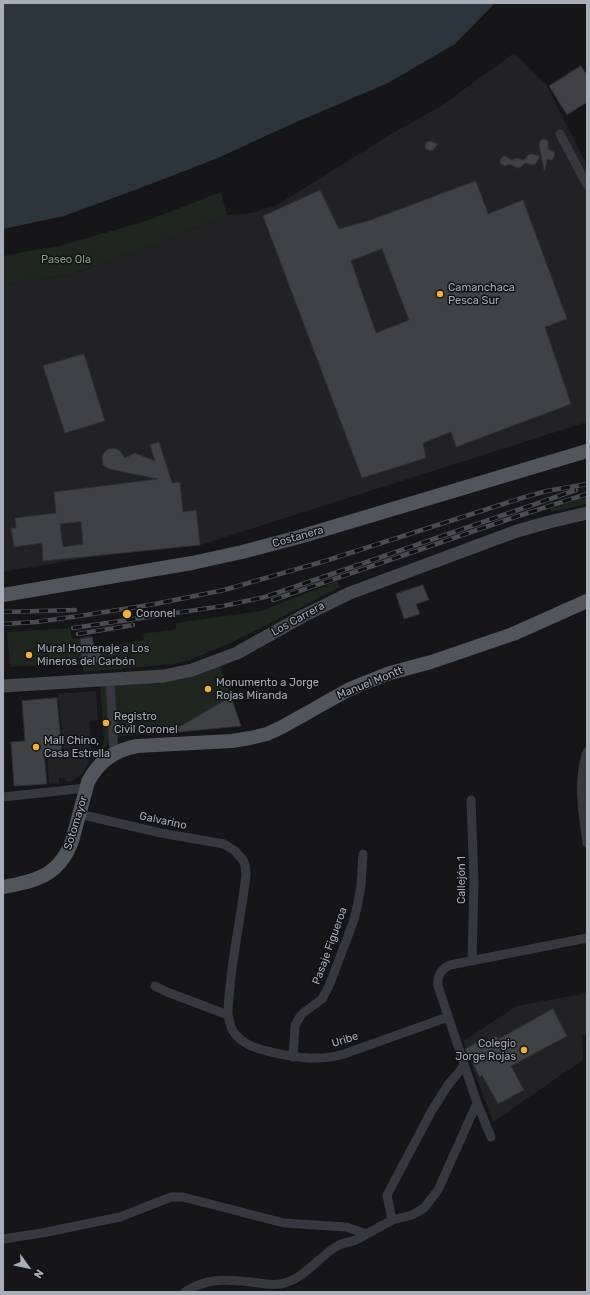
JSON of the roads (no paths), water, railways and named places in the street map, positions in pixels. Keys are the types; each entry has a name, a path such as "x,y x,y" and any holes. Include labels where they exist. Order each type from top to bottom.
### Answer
{"main road":[{"name":"Costanera","path":"3,595 177,565 242,552 306,535 587,451"},
{"name":"Los Carrera","path":"3,686 164,676 192,670 237,653 305,614 350,593 517,531 587,513"},
{"name":"Manuel Montt","path":"86,788 91,776 107,758 129,748 137,746 232,741 267,734 348,690 362,684 390,673 431,662 507,636 587,601"},
{"name":"Sotomayor","path":"3,887 31,882 56,868 69,849 86,788"}],"street":[{"path":"560,134 587,185"},
{"path":"110,679 114,754"},
{"path":"587,752 583,771 582,787 587,843"},
{"path":"3,797 86,788"},
{"name":"Callejón 1","path":"471,800 474,882 472,961"},
{"name":"Galvarino","path":"79,814 161,834 224,844 235,850 239,855"},
{"name":"Pasaje Figueroa","path":"294,1057 295,1026 302,1013 319,1001 327,991 354,920 361,886 363,854"},
{"name":"Uribe","path":"239,855 245,865 246,875 233,960 228,1015 234,1032 242,1041 248,1045 260,1049 294,1057 318,1059 340,1056 448,1017"},
{"path":"491,1137 464,1066 438,986 438,977 446,967 587,938"},
{"path":"155,986 228,1015"},
{"path":"392,1220 387,1195 431,1112 448,1085 464,1066"},
{"path":"185,1292 199,1284 211,1280 280,1284 294,1279 309,1270 326,1254 341,1244 356,1240 392,1220 412,1214 424,1208 438,1190 477,1103"},
{"path":"3,1239 42,1233 120,1217 171,1197 183,1197 284,1222 346,1227 366,1234"}],"railway":[{"path":"3,624 36,622 86,615 155,604 224,590 325,561 525,497 547,491 587,484"},
{"path":"73,628 223,606 265,597 576,490"},
{"path":"273,600 515,517 587,494"},
{"path":"3,612 75,610"},
{"path":"78,634 133,625"}],"place":[{"name":"Camanchaca Pesca Sur","path":"440,294"},
{"name":"Coronel","path":"127,614"},
{"name":"Mural Homenaje a Los Mineros del Carbón","path":"29,655"},
{"name":"Monumento a Jorge Rojas Miranda","path":"208,689"},
{"name":"Registro Civil Coronel","path":"106,723"},
{"name":"Mall Chino, Casa Estrella","path":"36,747"},
{"name":"Colegio Jorge Rojas","path":"524,1050"}],"park label":[{"name":"Paseo Ola","path":"66,260"}]}
